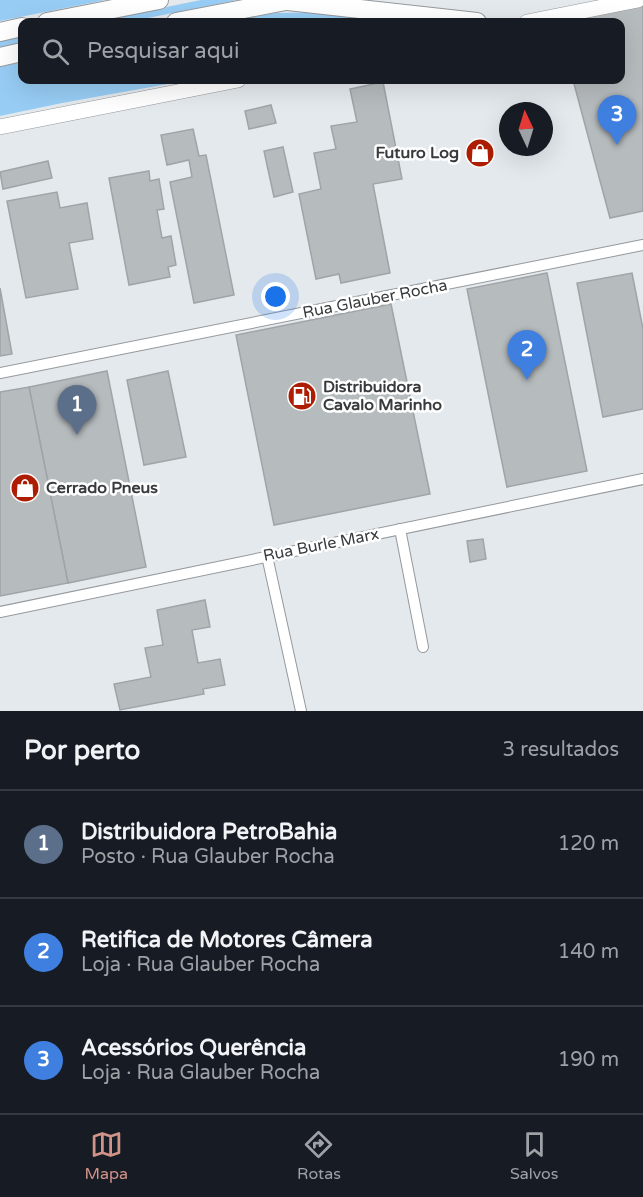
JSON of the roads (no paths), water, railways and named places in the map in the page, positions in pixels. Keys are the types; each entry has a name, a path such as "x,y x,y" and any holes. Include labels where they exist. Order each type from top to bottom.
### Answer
{"highway":[{"path":"67,18 159,0"},
{"path":"197,18 289,0 443,18"},
{"path":"0,32 18,28"},
{"path":"0,57 18,53"}],"main road":[{"path":"547,18 638,0"},
{"path":"0,127 218,84"}],"street":[{"name":"Rua Glauber Rocha","path":"0,373 643,245"},
{"name":"Rua Burle Marx","path":"0,612 400,529 642,482"},
{"path":"400,529 423,647"},
{"path":"267,556 301,711"}],"place":[{"name":"Acessórios Querência","path":"617,145"},
{"name":"Futuro Log","path":"480,153"},
{"name":"Retifica de Motores Câmera","path":"527,380"},
{"name":"Distribuidora Cavalo Marinho","path":"302,396"},
{"name":"Distribuidora PetroBahia","path":"77,435"},
{"name":"Cerrado Pneus","path":"25,488"}]}
